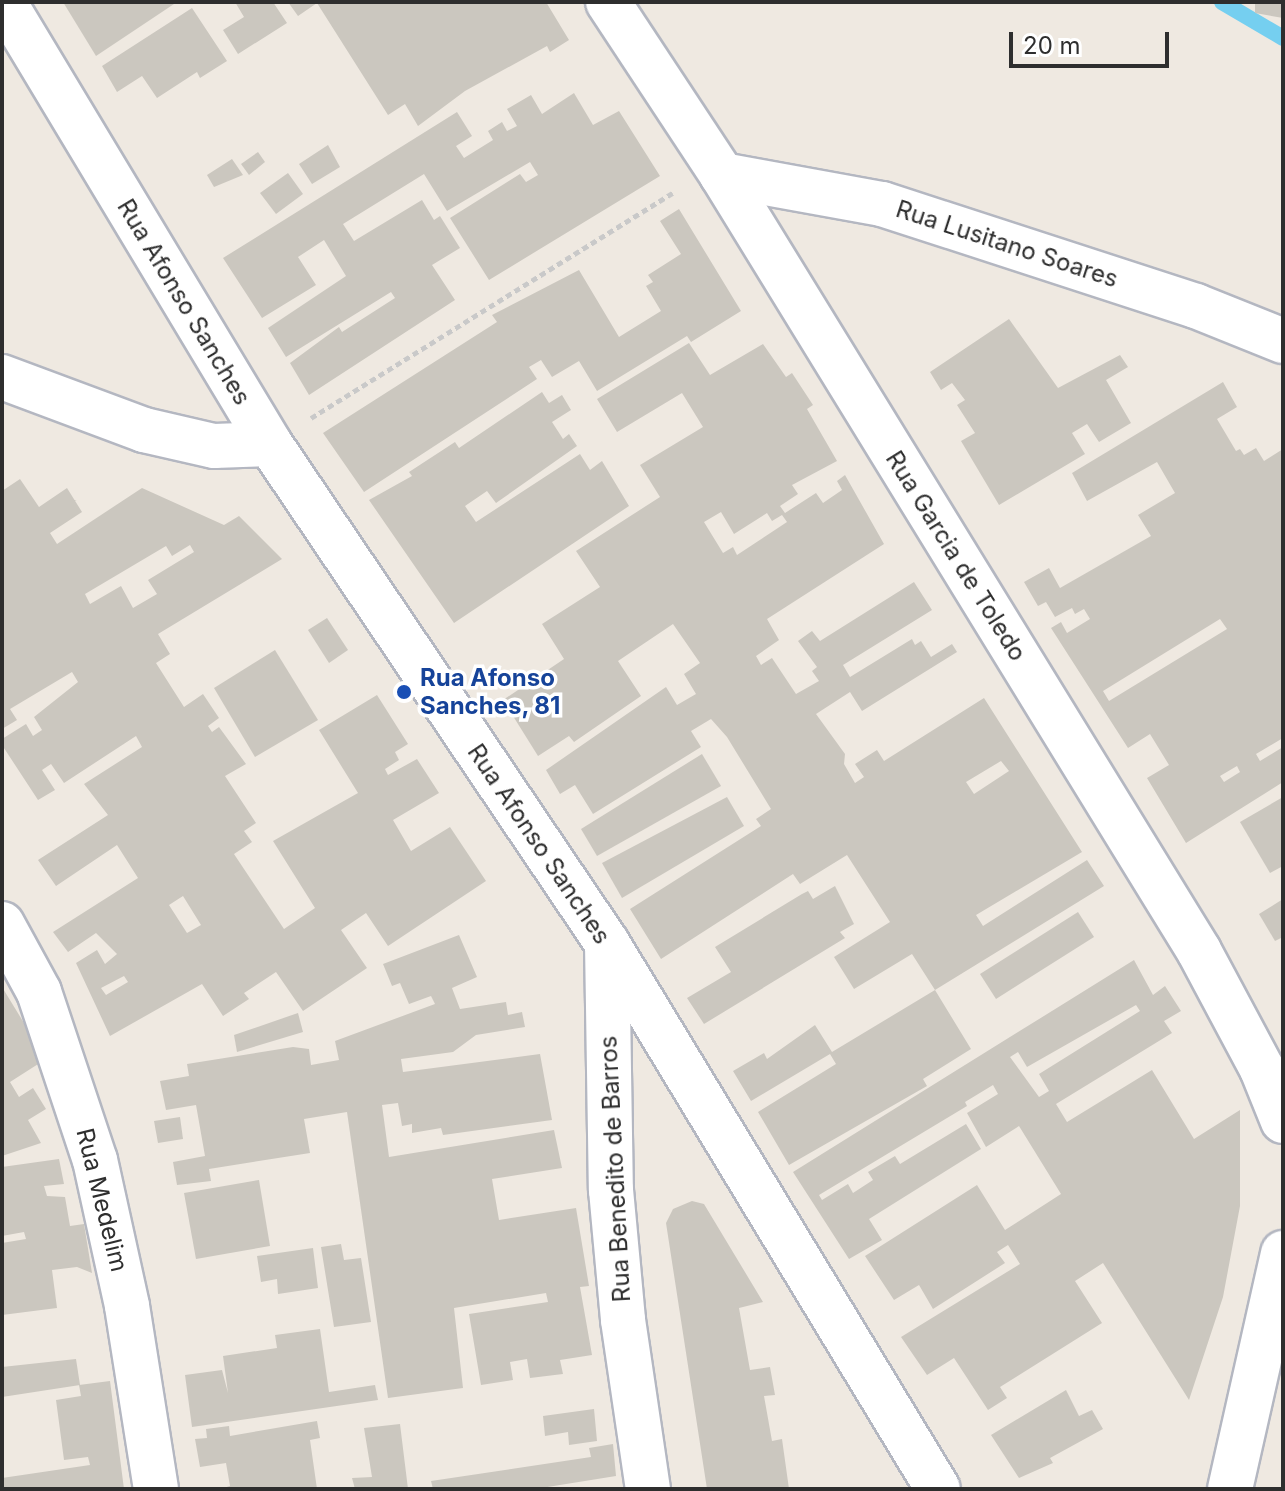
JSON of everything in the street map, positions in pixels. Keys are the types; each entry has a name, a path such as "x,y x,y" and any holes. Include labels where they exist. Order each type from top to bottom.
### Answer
{"street":[{"name":"Rua Afonso Sanches","path":"4,2 270,444 607,943 938,1489"},
{"name":"Rua Garcia de Toledo","path":"608,2 722,175 1199,951 1262,1069 1283,1121"},
{"name":"Rua Lusitano Soares","path":"722,175 882,204 1196,306 1283,341"},
{"path":"2,377 144,430 214,446 270,444"},
{"name":"Rua Medelim","path":"2,924 39,992 95,1160 127,1306 156,1489"},
{"name":"Rua Benedito de Barros","path":"607,943 611,1190 623,1320 648,1489"},
{"path":"1230,1489 1283,1253"}],"path":[{"path":"270,444 670,194 722,175"}],"building":[{"path":"63,2 177,2 96,56"},
{"path":"235,2 273,2 287,23 238,54 223,30 244,17"},
{"path":"288,2 546,2 569,40 550,52 547,46 465,91 418,126 405,104 388,115 317,3 298,16"},
{"path":"1255,2 1283,2 1283,18 1255,13"},
{"path":"192,8 227,61 200,78 197,72 157,98 142,76 117,92 102,66"},
{"path":"574,93 593,125 619,111 660,176 489,280 450,218 520,174 526,182 538,175 530,162 447,211 424,174 343,224 354,241 422,200 434,220 440,216 460,248 432,265 455,300 309,395 290,363 339,327 342,332 395,298 391,292 286,357 268,328 346,276 324,240 298,257 316,285 262,318 223,258 457,112 472,136 456,146 464,158 493,140 488,131 502,122 507,131 517,126 507,109 531,95 542,114"},
{"path":"328,145 340,167 312,184 299,164"},
{"path":"258,152 265,162 249,175 241,164"},
{"path":"232,159 243,175 214,187 207,175"},
{"path":"288,173 303,194 276,214 260,193"},
{"path":"679,209 741,311 691,342 687,336 597,391 579,361 552,377 541,360 529,367 537,379 364,492 323,433 497,322 492,315 579,270 619,337 661,311 646,286 653,282 648,275 681,254 660,221"},
{"path":"1009,319 1058,388 1120,355 1128,367 1106,380 1131,423 1099,442 1087,424 1072,433 1085,454 999,505 961,441 975,433 957,405 965,400 952,383 941,390 930,372"},
{"path":"689,343 710,375 763,344 786,377 792,373 813,405 807,409 837,461 792,485 798,494 780,506 785,513 816,493 823,503 842,490 837,481 845,475 884,544 767,619 779,640 756,656 761,665 772,658 796,694 819,681 812,671 817,667 798,641 812,631 820,641 914,582 932,610 843,665 850,677 912,639 915,645 921,641 931,657 952,644 957,652 862,711 850,692 816,714 845,754 844,764 855,783 864,777 855,764 877,750 884,761 984,698 1082,852 976,915 983,926 1087,860 1104,886 935,990 912,954 854,989 834,957 890,922 847,855 800,884 793,874 661,959 630,909 761,826 756,819 771,809 727,737 711,719 691,731 701,747 593,814 575,785 560,794 546,770 666,687 677,705 696,694 684,674 700,663 673,624 618,661 641,696 574,742 569,736 538,756 503,700 564,659 542,624 600,587 576,551 660,497 640,465 703,427 682,393 617,432 597,399","holes":["721,512 734,534 767,513 772,521 782,515 787,522 737,555 733,547 723,553 704,522","1001,761 1009,771 974,794 966,782"]},
{"path":"1223,382 1237,407 1217,419 1236,451 1240,449 1244,455 1256,448 1264,461 1283,449 1283,738 1256,754 1260,761 1283,747 1283,782 1186,843 1147,778 1169,765 1150,734 1128,748 1051,628 1061,622 1067,633 1090,619 1084,609 1075,614 1072,608 1055,617 1046,602 1038,606 1024,582 1049,568 1060,588 1151,536 1138,515 1175,493 1157,462 1087,501 1072,473","holes":["1220,619 1227,629 1109,701 1103,691","1237,766 1240,772 1224,782 1220,776"]},
{"path":"542,392 549,403 562,395 571,410 552,422 563,439 569,434 577,446 496,503 487,491 465,506 476,522 580,454 590,470 602,461 629,506 454,623 369,500 412,476 409,472 455,442 459,448"},
{"path":"20,479 39,507 67,488 82,512 50,533 57,544 142,488 224,525 239,516 282,559 158,634 170,654 156,663 184,707 203,694 219,718 208,726 212,732 219,727 246,764 225,776 256,823 244,831 252,842 234,854 284,929 315,908 273,841 358,793 319,730 377,695 408,744 395,752 399,760 385,769 388,775 417,759 439,793 393,820 411,851 450,827 486,881 388,946 366,913 341,930 367,968 303,1011 276,972 244,993 249,999 223,1016 202,984 110,1036 76,963 97,950 105,964 117,954 96,933 68,952 53,932 138,878 117,845 56,886 38,860 108,815 84,784 142,747 136,736 64,783 51,764 42,770 55,790 38,800 2,745 2,739 26,724 33,736 42,730 34,717 78,682 72,672 10,709 17,720 2,729 2,491","holes":["190,545 194,552 148,580 157,594 133,608 121,586 90,604 85,594 166,546 172,556","183,896 201,925 187,933 169,905","124,976 128,982 106,995 101,988"]},
{"path":"327,618 348,650 329,663 308,630"},
{"path":"275,650 318,720 255,757 214,688"},
{"path":"702,754 721,786 597,856 581,829"},
{"path":"727,797 744,826 622,898 602,863"},
{"path":"1283,797 1283,866 1270,873 1240,822"},
{"path":"835,886 854,924 840,932 845,938 704,1024 687,998 731,972 715,947 802,894 808,891 813,899"},
{"path":"1283,899 1283,937 1275,941 1259,914"},
{"path":"1078,912 1094,937 996,999 980,974"},
{"path":"459,935 477,977 452,988 460,1009 506,1002 508,1015 522,1012 525,1027 476,1035 453,1052 401,1059 403,1072 540,1054 552,1120 443,1135 441,1128 412,1133 412,1124 402,1126 398,1103 382,1105 389,1157 554,1130 562,1168 492,1179 499,1220 576,1208 589,1286 580,1287 592,1355 560,1360 563,1374 530,1378 527,1359 510,1362 513,1380 481,1385 469,1314 548,1302 546,1293 454,1308 463,1388 388,1398 347,1112 304,1119 310,1153 209,1169 211,1181 177,1185 173,1162 205,1156 196,1105 166,1110 160,1081 189,1076 187,1064 293,1047 309,1049 311,1065 339,1060 335,1041 435,1004 431,996 409,1004 400,983 392,986 383,964"},
{"path":"1134,960 1153,995 1165,986 1181,1011 1164,1021 1172,1033 1056,1104 1067,1122 1152,1070 1194,1139 1240,1110 1240,1206 1223,1297 1189,1400 1103,1263 1075,1281 1102,1323 1000,1387 1007,1398 988,1410 954,1358 927,1375 901,1337 1020,1264 1008,1245 997,1252 1005,1263 933,1309 919,1285 894,1300 865,1256 977,1185 1005,1230 1061,1194 1019,1126 986,1147 967,1113 998,1094 993,1085 965,1102 967,1106 819,1195 822,1200 848,1184 853,1193 873,1180 868,1172 895,1156 900,1164 966,1124 981,1149 869,1219 882,1240 849,1259 793,1172","holes":["1136,1005 1140,1011 1039,1074 1049,1091 1039,1097 1010,1057 1018,1052 1027,1067"]},
{"path":"2,987 46,1059 10,1082 19,1097 33,1088 46,1109 28,1120 41,1143 2,1156"},
{"path":"935,990 971,1049 923,1079 927,1086 789,1165 758,1112 836,1064 830,1054 751,1101 733,1071 764,1053 767,1059 815,1025 832,1052"},
{"path":"298,1013 303,1032 237,1052 234,1035"},
{"path":"180,1117 183,1139 158,1143 154,1121"},
{"path":"59,1159 64,1184 44,1186 47,1196 65,1197 70,1226 84,1224 92,1273 77,1267 52,1270 57,1308 2,1315 2,1243 26,1239 24,1232 2,1236 2,1167"},
{"path":"259,1180 270,1246 196,1259 184,1193"},
{"path":"692,1201 704,1204 763,1302 739,1308 750,1370 770,1367 775,1395 764,1396 772,1441 782,1439 789,1489 707,1489 666,1223 673,1209"},
{"path":"341,1244 344,1260 361,1258 371,1322 334,1327 321,1247"},
{"path":"313,1248 318,1288 278,1294 277,1279 261,1282 257,1256"},
{"path":"320,1329 329,1392 375,1385 378,1400 192,1427 185,1375 222,1370 228,1393 223,1356 277,1348 275,1335"},
{"path":"76,1359 80,1385 2,1397 2,1367"},
{"path":"110,1381 124,1489 2,1489 2,1478 90,1465 88,1457 64,1460 56,1400 81,1396 79,1385"},
{"path":"1066,1390 1079,1416 1092,1410 1103,1429 1050,1458 1053,1463 1019,1478 991,1435"},
{"path":"594,1409 597,1441 569,1445 568,1432 545,1436 543,1416"},
{"path":"317,1421 320,1438 310,1440 317,1489 220,1489 230,1486 226,1463 200,1467 195,1439 207,1438 206,1429 229,1426 230,1436"},
{"path":"400,1424 408,1489 355,1489 352,1478 372,1477 364,1428"},
{"path":"613,1444 616,1476 535,1489 433,1489 431,1481 591,1457 589,1448"}],"waterway":[{"path":"1222,2 1283,38"}],"place":[{"name":"Rua Afonso Sanches, 81","path":"404,692"}]}
